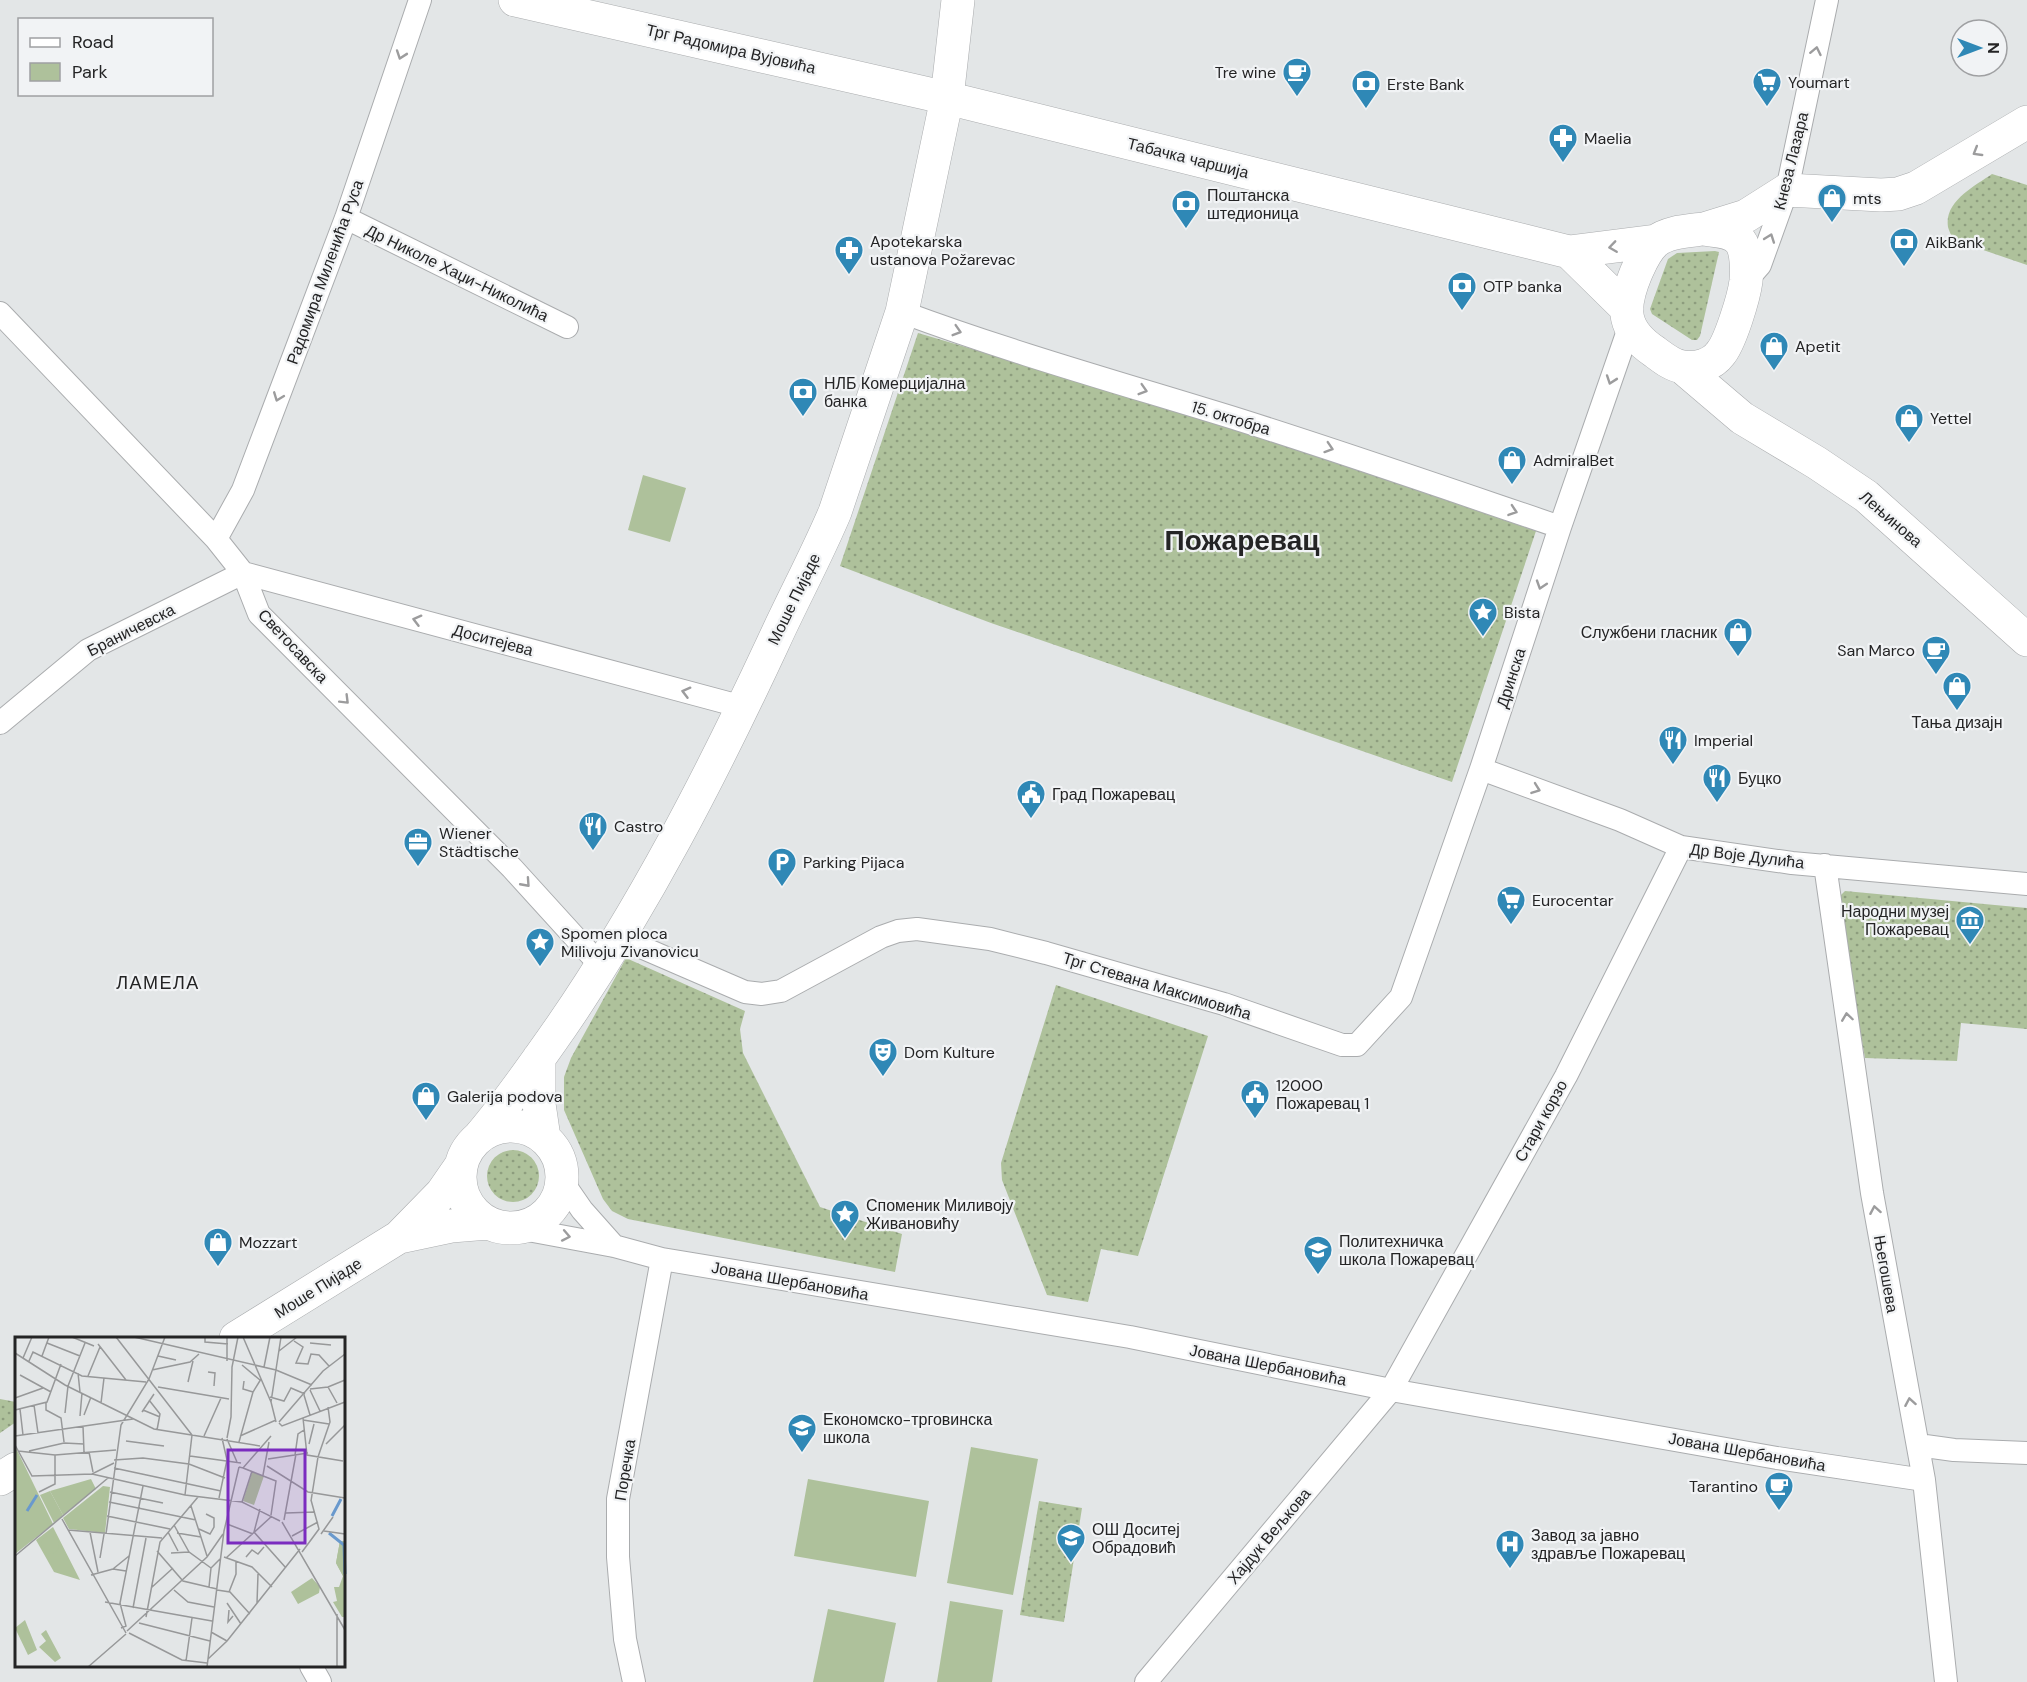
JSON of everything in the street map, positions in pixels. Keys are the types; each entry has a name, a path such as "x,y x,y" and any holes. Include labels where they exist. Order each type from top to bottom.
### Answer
{"street":[{"name":"Радомира Миленића Руса","path":"216,539 243,490 346,218 420,0"},
{"name":"Трг Радомира Вујовића","path":"515,0 947,98"},
{"name":"Моше Пијаде","path":"238,1337 399,1237 442,1193 460,1167 470,1145 502,1110 602,968 664,859 743,708 835,512 902,312 947,98 958,0"},
{"name":"Кнеза Лазара","path":"1746,281 1760,265 1787,190 1827,0"},
{"name":"Табачка чаршија","path":"947,98 1569,252 1656,241"},
{"path":"1628,317 1630,288 1646,252 1656,241 1679,232 1703,229 1746,216 1787,190 1898,194 1916,188 2027,122"},
{"name":"Др Николе Хаџи-Николића","path":"346,218 567,327"},
{"path":"1569,252 1628,317 1639,341 1670,363 1682,367 1702,366 1720,356 1728,342 1746,281 1744,247 1740,240 1731,232 1703,229"},
{"name":"15. октобра","path":"902,312 1327,448 1560,527"},
{"name":"Светосавска","path":"0,313 216,539 243,573 259,614 512,868 602,968"},
{"name":"Дринска","path":"1401,997 1481,769 1628,317"},
{"path":"1728,342 1735,395 1742,418"},
{"name":"Лењинова","path":"1682,367 1742,418 1817,463 1866,496 2027,640"},
{"name":"Доситејева","path":"243,573 743,708"},
{"name":"Браничевска","path":"0,723 88,650 243,573"},
{"name":"Др Воје Дулића","path":"1481,769 1620,820 1681,847 1792,863 2027,884"},
{"name":"Стари корзо","path":"1391,1390 1566,1076 1681,847"},
{"name":"Његошева","path":"1825,865 1872,1193 1924,1480 1946,1682"},
{"name":"Трг Стевана Максимовића","path":"620,938 745,992 762,994 781,992 889,934 917,929 990,939 1224,1004 1351,1047 1364,1040 1401,997"},
{"path":"539,1058 539,1104 544,1138"},
{"path":"480,1136 495,1128 512,1126 529,1129 544,1138 555,1150 561,1165 562,1181 582,1210 614,1246"},
{"path":"460,1167 459,1180 468,1206 477,1216 502,1226"},
{"name":"Моше Пијаде","path":"399,1237 451,1226 502,1226 534,1223 548,1213 557,1198 562,1181"},
{"name":"Јована Шербановића","path":"502,1226 614,1246 662,1259 1130,1337 1391,1390 1766,1456 1924,1480"},
{"name":"Поречка","path":"634,1682 624,1628 618,1557 618,1499 662,1259"},
{"name":"Хајдук Вељкова","path":"1146,1682 1391,1390"},
{"path":"1918,1445 1954,1450 2027,1454"},
{"path":"0,1479 15,1470"},
{"path":"312,1667 320,1682"}],"green space":[{"path":"1992,174 2027,185 2027,265 1954,240 1949,230 1948,218 1956,202 1962,195"},
{"path":"1719,252 1700,336 1697,340 1692,340 1652,314 1650,309 1668,259 1677,253"},
{"path":"918,333 1212,420 1536,531 1452,782 991,623 840,566"},
{"path":"643,475 686,488 670,542 628,530"},
{"path":"1845,891 2027,908 2027,1029 1961,1023 1957,1061 1865,1058 1837,899"},
{"path":"626,958 745,1011 740,1029 743,1053 820,1207 902,1234 895,1272 628,1219 612,1211 603,1199 564,1110 564,1077 571,1058"},
{"path":"1056,985 1208,1036 1138,1256 1101,1249 1088,1302 1047,1295 1002,1180 1001,1163"},
{"path":"513,1150 523,1152 531,1158 537,1166 539,1176 537,1186 531,1194 523,1200 513,1202 503,1200 495,1194 489,1186 487,1176 489,1166 495,1158 503,1152"},
{"path":"0,1399 15,1402 15,1423 0,1433"},
{"path":"971,1447 1038,1459 1013,1595 947,1583"},
{"path":"808,1479 929,1501 916,1577 794,1556"},
{"path":"1039,1501 1082,1508 1064,1622 1020,1615"},
{"path":"950,1601 1003,1610 992,1682 937,1682"},
{"path":"828,1609 896,1623 884,1682 813,1682"}],"place":[{"name":"Tre wine","path":"1297,98"},
{"name":"Youmart","path":"1767,108"},
{"name":"Erste Bank","path":"1366,110"},
{"name":"Maelia","path":"1563,164"},
{"name":"mts","path":"1832,224"},
{"name":"Поштанска штедионица","path":"1186,230"},
{"name":"AikBank","path":"1904,268"},
{"name":"Apotekarska ustanova Požarevac","path":"849,276"},
{"name":"OTP banka","path":"1462,312"},
{"name":"Apetit","path":"1774,372"},
{"name":"НЛБ Комерцијална банка","path":"803,418"},
{"name":"Yettel","path":"1909,444"},
{"name":"AdmiralBet","path":"1512,486"},
{"name":"Bista","path":"1483,638"},
{"name":"Службени гласник","path":"1738,658"},
{"name":"San Marco","path":"1936,676"},
{"name":"Тања дизајн","path":"1957,712"},
{"name":"Imperial","path":"1673,766"},
{"name":"Буцко","path":"1717,804"},
{"name":"Град Пожаревац","path":"1031,820"},
{"name":"Castro","path":"593,852"},
{"name":"Wiener Städtische","path":"418,868"},
{"name":"Parking Pijaca","path":"782,888"},
{"name":"Eurocentar","path":"1511,926"},
{"name":"Народни музеј Пожаревац","path":"1970,946"},
{"name":"Spomen ploca Milivoju Zivanovicu","path":"540,968"},
{"name":"Dom Kulture","path":"883,1078"},
{"name":"12000 Пожаревац 1","path":"1255,1120"},
{"name":"Galerija podova","path":"426,1122"},
{"name":"Споменик Миливоју Живановићу","path":"845,1240"},
{"name":"Mozzart","path":"218,1268"},
{"name":"Политехничка школа Пожаревац","path":"1318,1276"},
{"name":"Економско-трговинска школа","path":"802,1454"},
{"name":"Tarantino","path":"1779,1512"},
{"name":"ОШ Доситеј Обрадовић","path":"1071,1564"},
{"name":"Завод за јавно здравље Пожаревац","path":"1510,1570"}],"district":[{"name":"Пожаревац","path":"1242,540"},
{"name":"ЛАМЕЛА","path":"158,983"}]}
